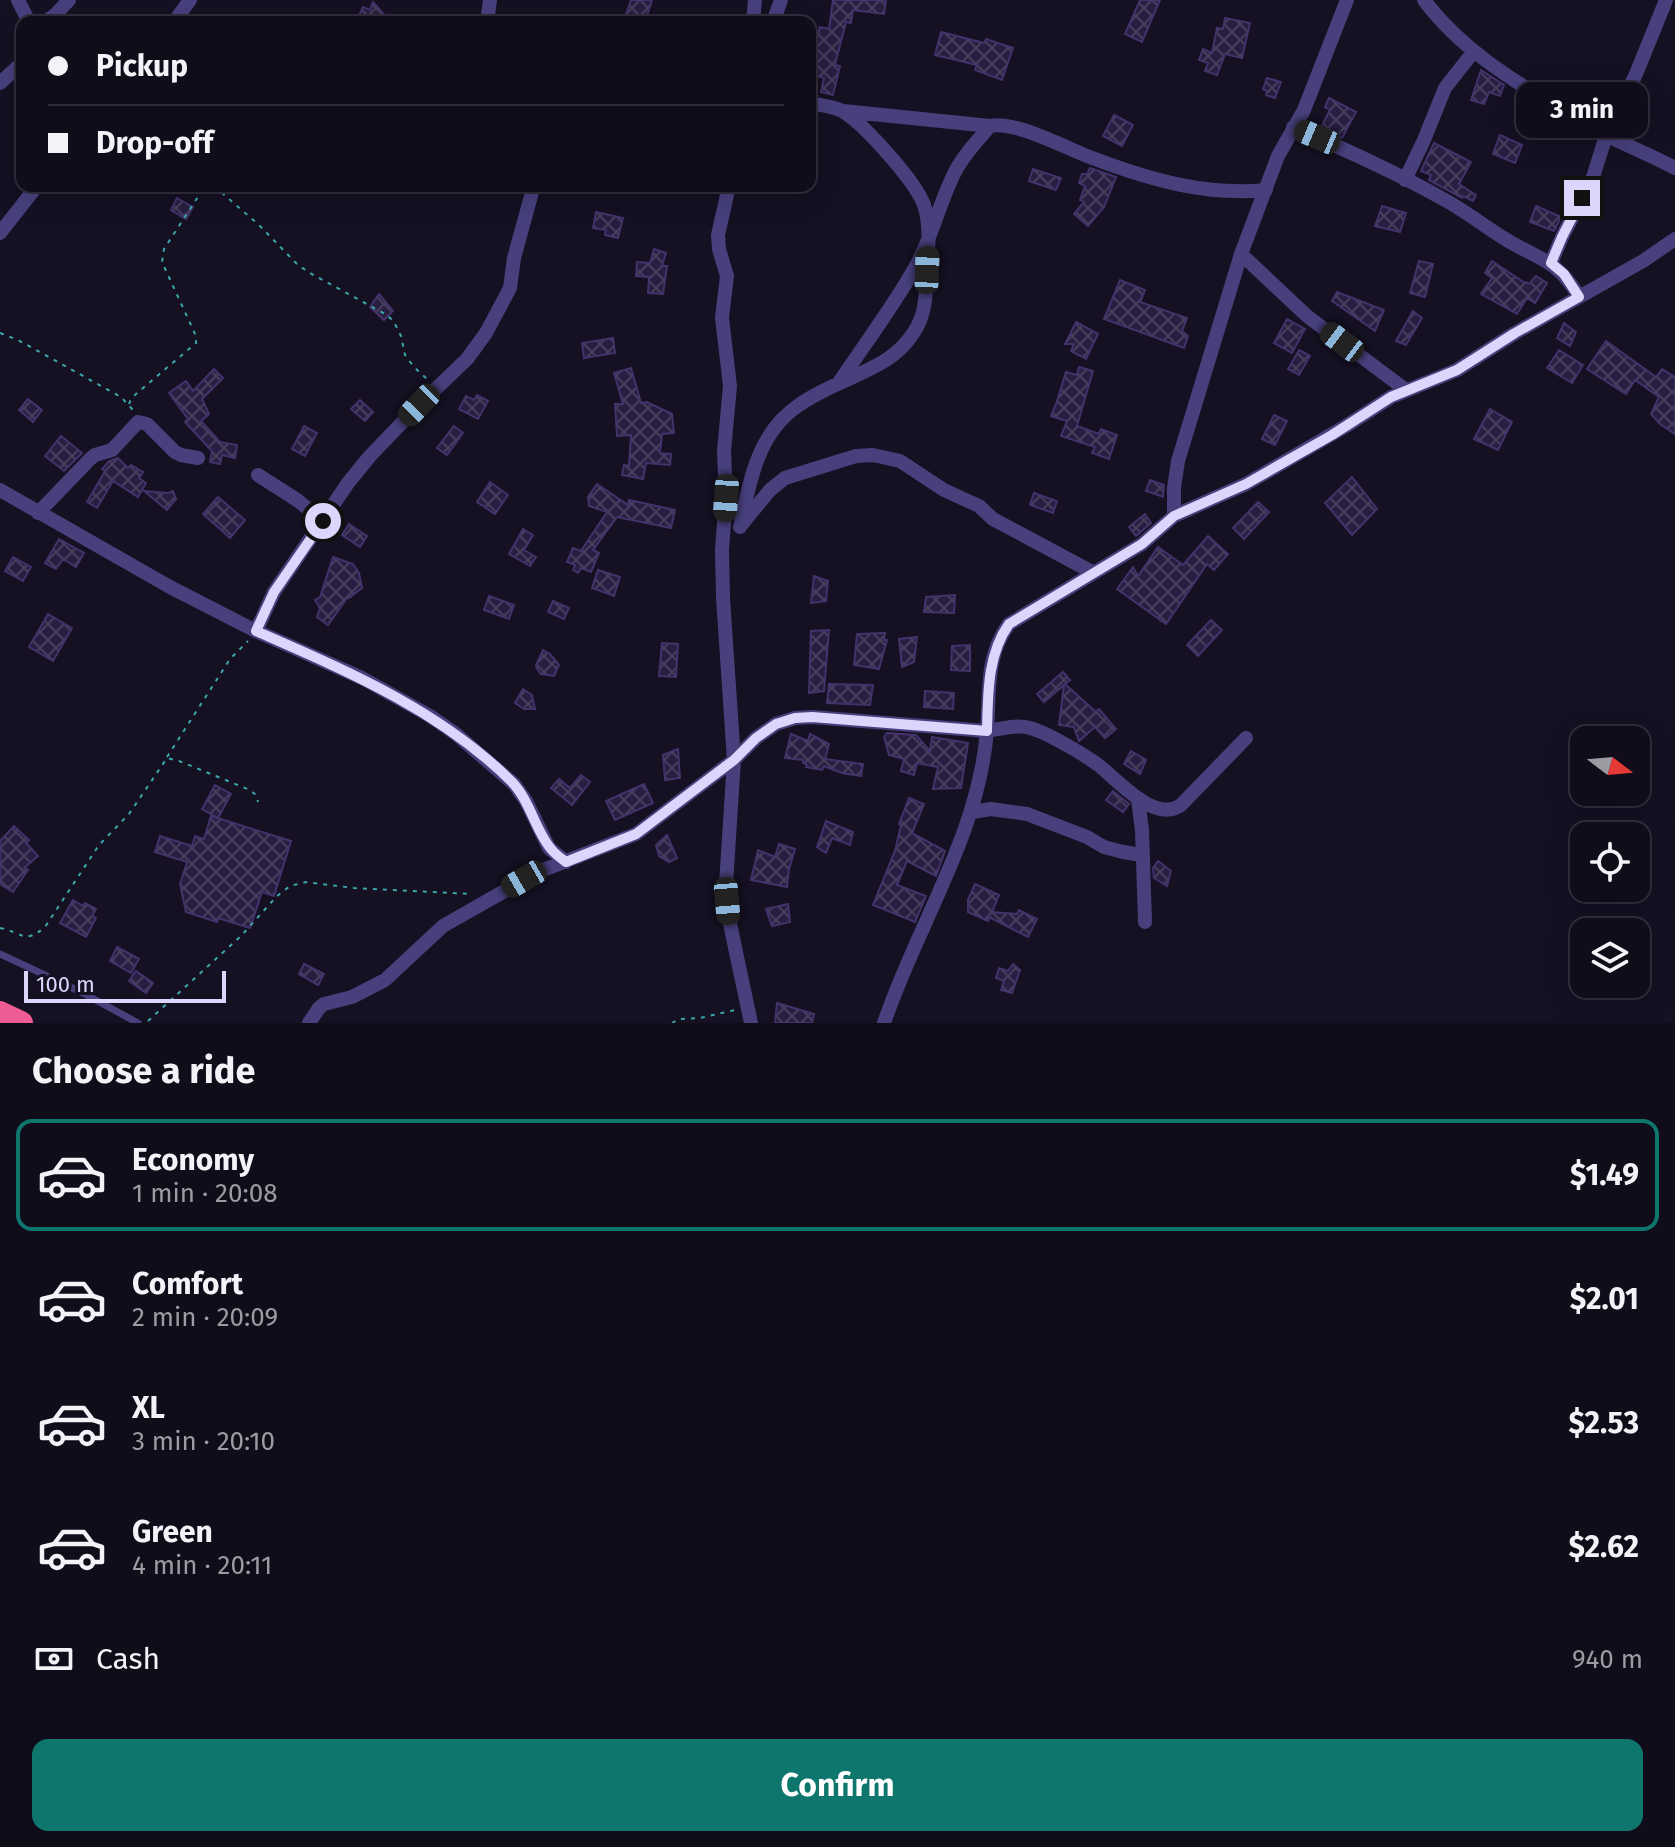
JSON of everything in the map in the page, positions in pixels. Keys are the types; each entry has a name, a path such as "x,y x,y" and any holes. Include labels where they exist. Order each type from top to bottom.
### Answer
{"highway":[{"path":"0,1013 21,1023"}],"street":[{"path":"54,16 69,0"},
{"path":"1174,516 1178,461 1241,254 1284,144 1304,110 1347,0"},
{"path":"1424,0 1439,20 1474,51 1537,94 1606,136 1675,168"},
{"path":"1551,263 1593,177 1606,136 1636,74 1666,0"},
{"path":"1405,180 1445,88 1474,51"},
{"path":"0,83 16,68"},
{"path":"816,104 841,110 990,126 1000,124 1026,131 1118,168 1186,187 1224,192 1266,190"},
{"path":"740,527 751,473 769,435 797,406 889,360 915,332 924,310 929,242 924,205 912,182 884,150 841,110"},
{"path":"838,384 905,285 929,242 957,169 967,152 990,126"},
{"path":"1293,127 1326,140 1442,198 1510,242 1551,263 1564,274 1579,297"},
{"path":"0,233 32,192"},
{"path":"256,631 274,592 348,483 370,456 467,359 486,333 510,288 514,258 531,192"},
{"path":"728,192 718,235 727,276 722,318 730,386 724,451 726,498 722,549 734,760 726,884 729,919 751,1023"},
{"path":"884,1023 972,812 987,731 988,681 998,642 1009,624 1142,544 1174,516 1246,484 1381,402 1457,370 1675,239"},
{"path":"1241,254 1307,316 1406,390"},
{"path":"38,513 90,459 116,447 138,422 147,424 175,452 198,458"},
{"path":"722,549 770,490 785,478 856,456 873,455 900,461 944,490 979,506 993,519 1092,572"},
{"path":"258,475 323,521"},
{"path":"0,490 132,566 256,631 362,678 430,716 514,784 549,848 566,862"},
{"path":"309,1023 324,1004 368,991 385,980 443,926 496,895 538,872 636,834 734,760 756,738 776,724 795,718 987,731 1028,727 1100,766 1138,799 1157,808 1175,809 1246,738"},
{"path":"1138,799 1145,922"},
{"path":"972,812 991,809 1027,814 1104,847 1142,855"}],"lane":[{"path":"0,954 138,1023"}],"path":[{"path":"129,404 136,394 196,343 196,336 162,262 164,249 201,192"},
{"path":"221,192 308,272 387,315 401,336 405,355 438,388"},
{"path":"0,333 121,397 129,404 138,422"},
{"path":"0,928 30,937 45,927 99,845 129,814 230,659 256,631"},
{"path":"167,758 250,790 258,802"},
{"path":"146,1023 241,936 290,886 306,882 354,888 496,895"},
{"path":"672,1023 679,1019 700,1018 748,1007"}],"building":[{"path":"631,0 652,0 647,16 625,16"},
{"path":"833,0 886,0 884,14 853,10 851,23 846,22 835,65 840,66 833,95 821,92 824,78 816,76 816,43 820,27 829,29"},
{"path":"1140,0 1160,0 1142,42 1125,34"},
{"path":"373,2 386,16 359,16 363,7 370,10"},
{"path":"1225,18 1250,23 1242,58 1225,54 1217,75 1205,71 1208,63 1199,60 1203,49 1212,53 1217,28 1223,29"},
{"path":"941,32 984,43 986,39 1013,48 1002,80 975,70 977,65 935,55"},
{"path":"1481,70 1504,85 1500,96 1489,92 1484,104 1471,100"},
{"path":"1267,78 1281,82 1275,98 1266,95 1267,91 1263,89"},
{"path":"1329,98 1356,112 1342,138 1321,127 1330,110 1325,107"},
{"path":"1114,115 1133,125 1122,146 1103,136"},
{"path":"1500,135 1522,145 1515,163 1493,154"},
{"path":"1434,143 1471,162 1459,184 1476,195 1473,201 1429,180 1431,175 1421,171"},
{"path":"1090,168 1116,177 1104,207 1088,226 1074,214 1084,202 1080,200 1085,186 1079,183 1082,174 1087,174"},
{"path":"1033,169 1061,178 1056,190 1029,181"},
{"path":"177,198 193,207 186,219 171,210"},
{"path":"1382,206 1406,213 1400,232 1375,226"},
{"path":"1536,206 1561,217 1554,231 1530,222"},
{"path":"596,212 623,218 618,238 605,235 606,230 593,228"},
{"path":"654,249 666,253 662,266 667,266 663,294 648,293 649,277 636,276 637,262 650,263"},
{"path":"1419,261 1433,264 1425,297 1410,293"},
{"path":"1492,261 1525,283 1529,284 1536,276 1547,283 1535,303 1527,298 1517,314 1481,294 1492,278 1485,273"},
{"path":"1120,280 1145,290 1140,302 1187,318 1182,331 1188,336 1184,348 1104,319"},
{"path":"1337,292 1384,310 1375,331 1332,301"},
{"path":"379,294 393,311 384,320 370,307"},
{"path":"1413,311 1422,318 1406,345 1396,341"},
{"path":"1287,319 1305,329 1292,353 1274,343"},
{"path":"1076,322 1098,334 1086,359 1071,351 1074,344 1065,344"},
{"path":"1564,323 1576,332 1570,346 1557,338"},
{"path":"613,338 615,353 584,358 582,343"},
{"path":"1606,341 1656,377 1662,369 1675,377 1675,434 1651,414 1659,397 1635,380 1626,394 1587,369"},
{"path":"1299,350 1310,356 1299,375 1288,369"},
{"path":"1559,350 1583,365 1572,383 1547,368"},
{"path":"1079,367 1093,371 1077,426 1099,434 1101,429 1117,435 1109,459 1092,453 1095,447 1061,436 1067,421 1051,416 1066,372 1077,375"},
{"path":"631,368 641,403 647,402 672,414 674,433 662,434 660,453 671,454 670,465 646,463 643,479 622,475 624,465 629,466 631,435 617,436 615,404 623,404 614,373"},
{"path":"214,369 223,378 202,399 209,414 201,421 220,442 237,445 235,458 222,455 220,464 210,462 212,451 185,422 188,419 169,393 186,381 193,391"},
{"path":"477,395 488,401 478,419 459,409 466,396 474,400"},
{"path":"28,399 42,410 33,422 19,410"},
{"path":"360,400 373,412 365,421 351,409"},
{"path":"1490,409 1512,422 1498,450 1474,439"},
{"path":"1274,415 1287,421 1275,445 1262,439"},
{"path":"304,426 317,433 305,456 292,449"},
{"path":"454,426 463,433 447,455 437,448"},
{"path":"61,436 82,453 64,471 45,456"},
{"path":"118,458 128,468 131,465 143,472 139,478 146,483 138,497 113,481 97,508 87,502 105,471 102,469 109,461"},
{"path":"1352,477 1377,509 1352,535 1325,503"},
{"path":"1150,480 1164,485 1163,497 1146,491"},
{"path":"490,482 508,495 495,514 477,502"},
{"path":"597,484 628,505 629,500 675,510 671,528 617,517 593,550 599,553 591,572 581,568 578,573 573,570 575,565 567,562 573,548 581,551 607,512 589,506 588,497"},
{"path":"144,491 173,491 176,499 167,510"},
{"path":"1034,493 1057,501 1053,513 1030,505"},
{"path":"218,497 245,520 230,538 203,514"},
{"path":"1258,502 1269,512 1244,539 1233,528"},
{"path":"1145,514 1151,523 1136,536 1129,527"},
{"path":"349,524 367,536 360,547 342,535"},
{"path":"523,529 533,535 524,550 536,557 530,566 509,554"},
{"path":"1208,536 1228,554 1214,570 1207,564 1166,624 1117,589 1133,567 1138,576 1158,547 1183,565"},
{"path":"59,539 84,553 76,567 63,559 56,569 45,563"},
{"path":"13,557 31,567 23,581 5,571"},
{"path":"333,557 353,564 359,573 362,588 347,598 328,625 317,617 320,608 315,600 320,597"},
{"path":"598,570 620,577 614,596 592,588"},
{"path":"814,576 828,581 826,601 811,603"},
{"path":"955,595 954,613 924,612 926,597"},
{"path":"489,596 514,605 509,619 484,610"},
{"path":"553,601 569,608 564,619 548,612"},
{"path":"48,614 72,628 53,661 29,647"},
{"path":"1211,620 1222,630 1198,656 1187,645"},
{"path":"829,630 824,691 809,693 811,631"},
{"path":"885,633 884,640 887,640 879,669 854,665 857,634"},
{"path":"917,637 914,662 902,667 899,639"},
{"path":"662,643 678,644 676,677 659,676"},
{"path":"970,645 970,671 951,670 952,646"},
{"path":"543,650 559,665 554,676 541,674 537,669"},
{"path":"1063,672 1070,680 1065,684 1096,712 1099,709 1116,729 1105,738 1095,727 1079,741 1074,727 1059,725 1064,685 1044,702 1037,694"},
{"path":"829,684 873,685 870,705 827,703"},
{"path":"523,689 532,695 535,709 524,709 515,703"},
{"path":"925,691 954,693 953,709 924,707"},
{"path":"887,733 916,735 930,751 932,737 968,743 961,788 933,789 938,767 917,763 914,775 901,771 904,759 889,755 884,737"},
{"path":"791,734 808,741 810,734 829,744 825,759 863,764 861,776 824,766 822,770 806,767 803,760 785,758"},
{"path":"678,749 680,778 665,780 663,755"},
{"path":"1131,751 1146,760 1140,774 1124,764"},
{"path":"581,775 590,782 572,805 551,788 559,779 570,788"},
{"path":"644,784 653,803 615,820 606,801"},
{"path":"215,785 231,794 218,818 202,809"},
{"path":"1113,791 1129,804 1123,812 1106,800"},
{"path":"909,798 924,804 912,833 945,851 936,876 907,861 897,885 926,896 915,922 873,905 895,851 899,824"},
{"path":"211,816 291,841 274,896 262,892 250,928 186,912 180,884 187,862 155,852 160,836 192,846 195,836 204,839"},
{"path":"826,821 853,832 850,845 832,838 826,853 817,847"},
{"path":"14,826 29,840 26,843 38,856 24,868 28,870 13,892 0,884 0,841"},
{"path":"667,835 677,858 669,862 659,856 656,845"},
{"path":"779,844 795,849 787,887 751,880 758,850 775,857"},
{"path":"1158,861 1171,871 1167,886 1154,878 1153,868"},
{"path":"975,884 999,895 992,912 1017,914 1019,910 1037,919 1028,937 989,917 988,921 968,912 968,900"},
{"path":"73,900 96,909 92,916 96,918 86,937 60,923"},
{"path":"788,904 790,922 772,926 766,909"},
{"path":"117,947 139,959 131,973 110,961"},
{"path":"304,964 324,974 318,985 299,974"},
{"path":"1013,964 1020,970 1012,993 1001,990 1004,981 996,978 999,968 1008,971"},
{"path":"136,971 153,983 146,993 129,981"},
{"path":"777,1003 814,1014 812,1023 775,1023"}],"route":[{"path":"323,521 274,592 256,631 362,678 456,734 514,784 549,848 566,862 636,834 734,760 756,738 776,724 795,718 987,731 988,681 998,642 1009,624 1142,544 1174,516 1246,484 1332,435 1381,402 1457,370 1579,297 1564,274 1551,263 1582,198"}]}
